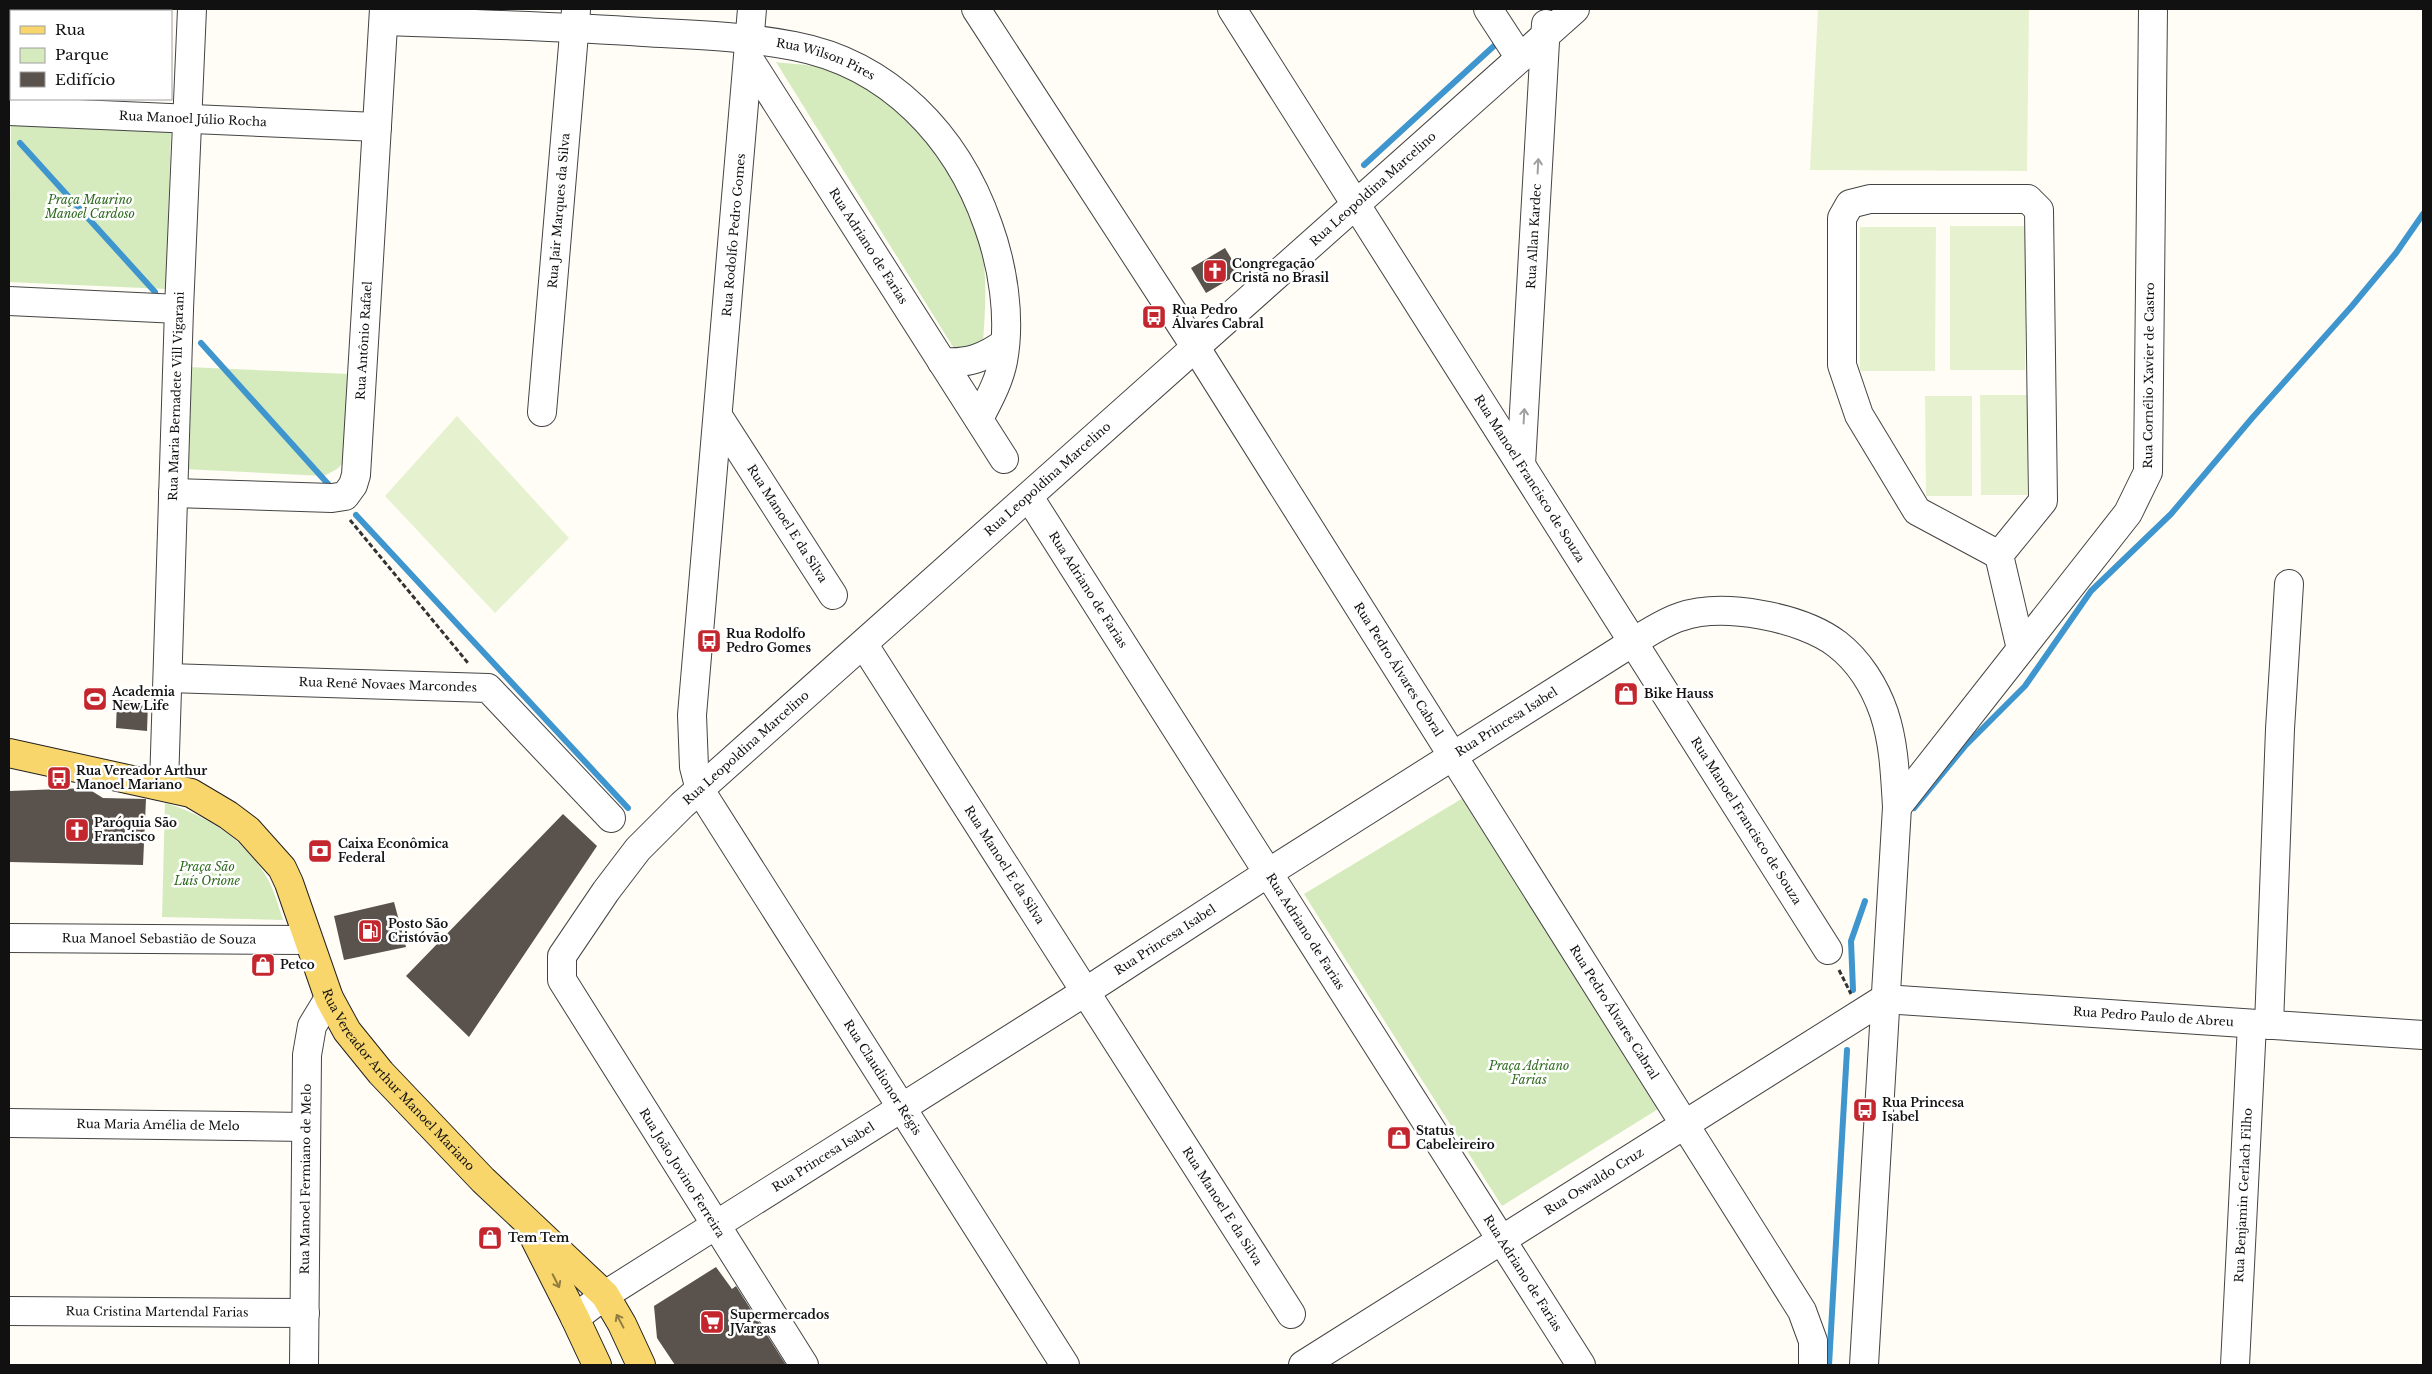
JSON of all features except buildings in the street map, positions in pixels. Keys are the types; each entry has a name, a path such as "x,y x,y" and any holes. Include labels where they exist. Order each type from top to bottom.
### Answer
{"main road":[{"name":"Rua Vereador Arthur Manoel Mariano","path":"9,753 164,785 191,793 228,815 264,846 282,868 289,883 329,998 347,1031 381,1073 526,1222 605,1295 622,1324 641,1365"},
{"name":"Rua Vereador Arthur Manoel Mariano","path":"526,1222 576,1318 597,1365"}],"street":[{"name":"Rua Maria Bernadete Vill Vigarani","path":"164,785 179,309 192,9"},
{"name":"Rua Rodolfo Pedro Gomes","path":"700,790 694,767 692,714 752,9"},
{"name":"Rua Pedro Álvares Cabral","path":"976,9 1196,348 1802,1311 1813,1340 1813,1365"},
{"name":"Rua Manoel Francisco de Souza","path":"1232,9 1828,950"},
{"path":"1488,9 1520,58"},
{"name":"Rua Allan Kardec","path":"1521,465 1547,9"},
{"name":"Rua Leopoldina Marcelino","path":"562,980 562,956 638,848 700,790 1575,9"},
{"name":"Rua Cornélio Xavier de Castro","path":"1896,806 2128,513 2148,472 2153,9"},
{"name":"Rua Wilson Pires","path":"384,15 575,18 750,49 795,46 854,64 896,91 917,109 938,132 968,178 981,205 994,241 1001,273 1005,343 998,378 978,419"},
{"name":"Rua Antônio Rafael","path":"332,498 345,496 354,485 356,475 384,15"},
{"name":"Rua Jair Marques da Silva","path":"542,412 575,18"},
{"name":"Rua Adriano de Farias","path":"750,49 942,362 1004,459"},
{"name":"Rua Manoel Júlio Rocha","path":"9,111 377,127"},
{"path":"1999,555 2043,501 2039,210 2028,199 1870,199 1850,204 1842,218 1842,365 1859,415 1916,511 1999,555 2021,649"},
{"path":"9,302 179,309"},
{"path":"942,362 959,363 980,359 1005,343"},
{"name":"Rua Manoel E da Silva","path":"718,416 832,595"},
{"path":"173,493 332,498"},
{"name":"Rua Adriano de Farias","path":"1028,497 1581,1365"},
{"name":"Rua Benjamin Gerlach Filho","path":"2235,1365 2289,584"},
{"name":"Rua Princesa Isabel","path":"576,1318 605,1295 1086,992 1268,873 1633,642 1680,617 1718,612 1768,616 1819,633 1837,644 1863,672 1884,712 1895,762 1896,806 1864,1365"},
{"name":"Rua Manoel E da Silva","path":"864,645 1291,1314"},
{"name":"Rua Renê Novaes Marcondes","path":"168,678 488,688 611,818"},
{"name":"Rua Claudionor Régis","path":"700,790 1065,1365"},
{"name":"Rua Manoel Sebastião de Souza","path":"9,938 308,940"},
{"name":"Rua João Jovino Ferreira","path":"562,980 804,1365"},
{"name":"Rua Manoel Fermiano de Melo","path":"304,1365 307,1055 312,1026 329,998"},
{"name":"Rua Pedro Paulo de Abreu","path":"1884,999 2423,1035"},
{"name":"Rua Oswaldo Cruz","path":"1315,1362 1501,1240 1884,999"},
{"name":"Rua Maria Amélia de Melo","path":"9,1123 306,1127"},
{"name":"Rua Cristina Martendal Farias","path":"9,1311 304,1313"}],"path":[{"path":"332,498 488,688"},
{"path":"1828,950 1861,1013"}],"green space":[{"path":"1818,9 2029,9 2027,171 1810,170"},
{"path":"776,62 821,68 848,78 873,92 896,109 935,151 964,200 982,249 985,289 983,343 955,350"},
{"name":"Praça Maurino Manoel Cardoso","path":"11,125 171,131 166,289 9,282"},
{"path":"1950,226 2025,226 2025,370 1950,370"},
{"path":"1860,227 1936,227 1935,371 1860,371"},
{"path":"187,367 349,374 348,458 337,469 324,476 184,469"},
{"path":"1980,395 2027,395 2027,495 1981,495"},
{"path":"1925,396 1972,396 1972,496 1926,496"},
{"path":"457,416 569,538 495,613 385,496"},
{"name":"Praça Adriano Farias","path":"1463,798 1663,1106 1502,1206 1304,894"},
{"name":"Praça São Luís Orione","path":"165,803 195,814 223,830 247,851 269,881 283,920 162,917"}],"waterway":[{"path":"1364,165 1495,45"},
{"path":"20,143 155,292"},
{"path":"1914,808 1965,746 2025,686 2091,591 2171,514 2253,417 2352,306 2396,253 2423,214"},
{"path":"201,343 329,485"},
{"path":"356,515 628,808"},
{"path":"1853,990 1851,941 1865,901"},
{"path":"1829,1365 1847,1050"}],"place":[{"name":"Congregação Cristã no Brasil","path":"1215,271"},
{"name":"Rua Pedro Álvares Cabral","path":"1154,317"},
{"name":"Rua Rodolfo Pedro Gomes","path":"709,641"},
{"name":"Bike Hauss","path":"1626,694"},
{"name":"Academia New Life","path":"95,699"},
{"name":"Rua Vereador Arthur Manoel Mariano","path":"59,778"},
{"name":"Paróquia São Francisco","path":"77,830"},
{"name":"Caixa Econômica Federal","path":"320,851"},
{"name":"Posto São Cristóvão","path":"370,931"},
{"name":"Petco","path":"263,965"},
{"name":"Rua Princesa Isabel","path":"1865,1110"},
{"name":"Status Cabeleireiro","path":"1399,1138"},
{"name":"Tem Tem","path":"490,1238"},
{"name":"Supermercados JVargas","path":"712,1322"}]}
